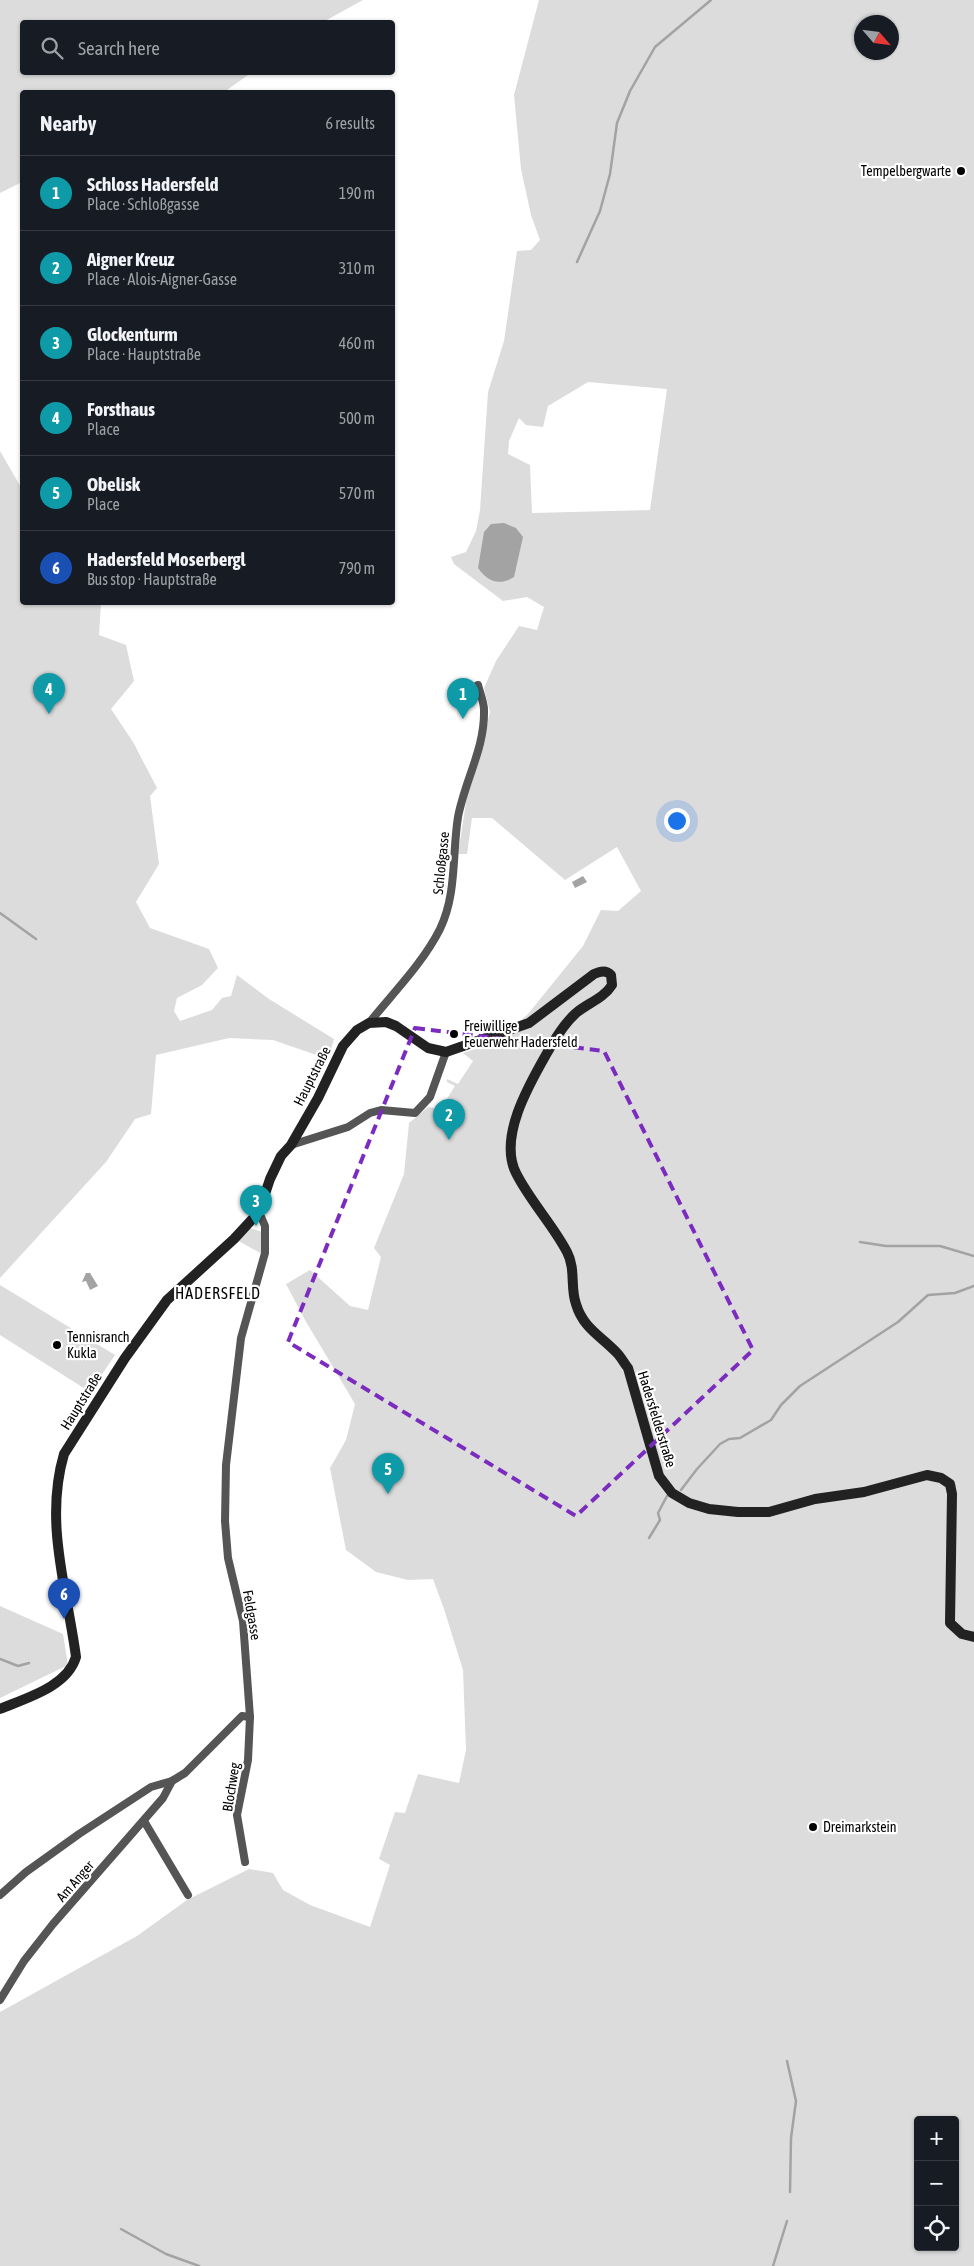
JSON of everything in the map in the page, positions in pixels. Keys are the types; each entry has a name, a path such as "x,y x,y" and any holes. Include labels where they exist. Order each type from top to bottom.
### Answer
{"street":[{"name":"Schloßgasse","path":"369,1023 431,944 441,928 448,909 461,802 481,745 485,708 478,685"},
{"name":"Hadersfelderstraße","path":"446,1052 529,1023 594,974 606,972 611,976 612,981 609,990 576,1013 565,1025 552,1046 522,1100 516,1117 511,1149 515,1171 537,1208 568,1253 573,1271 575,1303 580,1314 593,1333 617,1353 628,1368 659,1476 672,1493 689,1503 709,1509 738,1512 769,1512 815,1500 864,1492 927,1475 941,1478 950,1484 952,1494 949,1618 952,1627 958,1632 974,1637"},
{"path":"291,1145 348,1127 370,1113 381,1110 415,1113 430,1097 446,1052 428,1048 396,1026 386,1022 369,1023"},
{"name":"Hauptstraße","path":"0,1710 50,1687 66,1675 76,1657 55,1527 55,1505 59,1471 64,1454 124,1358 167,1300 234,1239 259,1212 270,1179 281,1156 291,1145 318,1098 343,1046 357,1030 369,1023"},
{"name":"Feldgasse","path":"250,1716 242,1621 228,1558 225,1512 227,1446 237,1361 241,1338 265,1254 265,1226 259,1212"},
{"path":"0,1895 26,1872 79,1834 151,1787 172,1781 185,1773 242,1716 250,1716"},
{"name":"Blochweg","path":"245,1862 237,1815 248,1760 250,1716"},
{"name":"Am Anger","path":"0,2000 24,1961 53,1924 163,1798 172,1781"},
{"path":"144,1820 188,1896"}],"highlighted area":[{"path":"415,1028 604,1051 753,1350 576,1516 288,1342"}],"shaded area":[{"path":"0,0 363,0 327,20 20,20 20,75 248,75 227,90 20,90 20,183 0,193"},
{"path":"539,0 974,0 974,2266 0,2266 0,2012 137,1936 187,1900 249,1869 273,1873 283,1890 310,1905 370,1927 390,1865 379,1859 395,1812 405,1813 418,1774 459,1783 466,1750 463,1670 444,1609 433,1579 408,1580 376,1572 346,1550 330,1468 346,1440 355,1404 286,1284 310,1270 350,1306 368,1310 381,1257 374,1248 404,1174 409,1123 428,1107 434,1108 433,1114 440,1110 455,1086 447,1082 447,1079 458,1084 473,1061 463,1053 509,1038 507,1033 528,1014 583,946 601,910 618,911 641,891 617,847 565,880 492,818 472,818 467,854 458,854 467,796 479,758 490,712 484,688 496,661 519,626 537,630 544,607 527,597 503,601 454,564 451,557 466,552 476,531 480,510 488,392 504,341 517,251 531,250 540,240 531,215 521,169 514,95","holes":["588,382 667,389 650,510 532,513 530,465 508,454 509,441 519,418 526,425 543,427 548,406"]},
{"path":"0,451 20,486 20,605 101,605 99,635 126,645 134,681 111,709 133,742 157,788 150,796 159,864 136,902 150,928 209,949 218,968 202,985 177,998 174,1011 180,1021 212,1010 222,998 231,996 237,975 269,999 334,1039 328,1059 273,1040 229,1038 156,1055 151,1114 135,1119 106,1162 0,1278"},
{"path":"504,523 516,528 523,537 514,577 499,582 486,577 478,568 484,532 491,524"},
{"path":"583,876 587,882 575,888 572,882"},
{"path":"250,1228 262,1232 262,1254 237,1240"},
{"path":"86,1273 90,1273 98,1286 90,1290 86,1281 82,1282"},
{"name":"Tennisranch Kukla","path":"0,1285 115,1355 90,1392 0,1335"},
{"path":"0,1606 63,1634 68,1665 0,1698"}],"waterway":[{"path":"577,262 600,211 610,174 617,123 630,91 655,47 711,0"},
{"path":"0,913 36,939"},
{"path":"860,1242 886,1246 940,1246 974,1256"},
{"path":"681,1490 720,1444 729,1439 740,1438 771,1420 781,1405 800,1386 898,1322 928,1295 955,1293 974,1286"},
{"path":"649,1538 660,1520 658,1513 667,1496"},
{"path":"0,1659 18,1666 29,1663"},
{"path":"787,2061 796,2101 791,2138 790,2192"},
{"path":"773,2266 787,2221"},
{"path":"121,2229 166,2254 199,2266"}],"place":[{"name":"Tempelbergwarte","path":"961,171"},
{"name":"Forsthaus","path":"49,714"},
{"name":"Schloss Hadersfeld","path":"463,719"},
{"name":"Freiwillige Feuerwehr Hadersfeld","path":"454,1034"},
{"name":"Aigner Kreuz","path":"449,1140"},
{"name":"Glockenturm","path":"256,1226"},
{"name":"Tennisranch Kukla","path":"57,1345"},
{"name":"Obelisk","path":"388,1494"},
{"name":"Hadersfeld Moserbergl","path":"64,1619"},
{"name":"Dreimarkstein","path":"813,1827"}],"district":[{"name":"HADERSFELD","path":"218,1293"}]}
